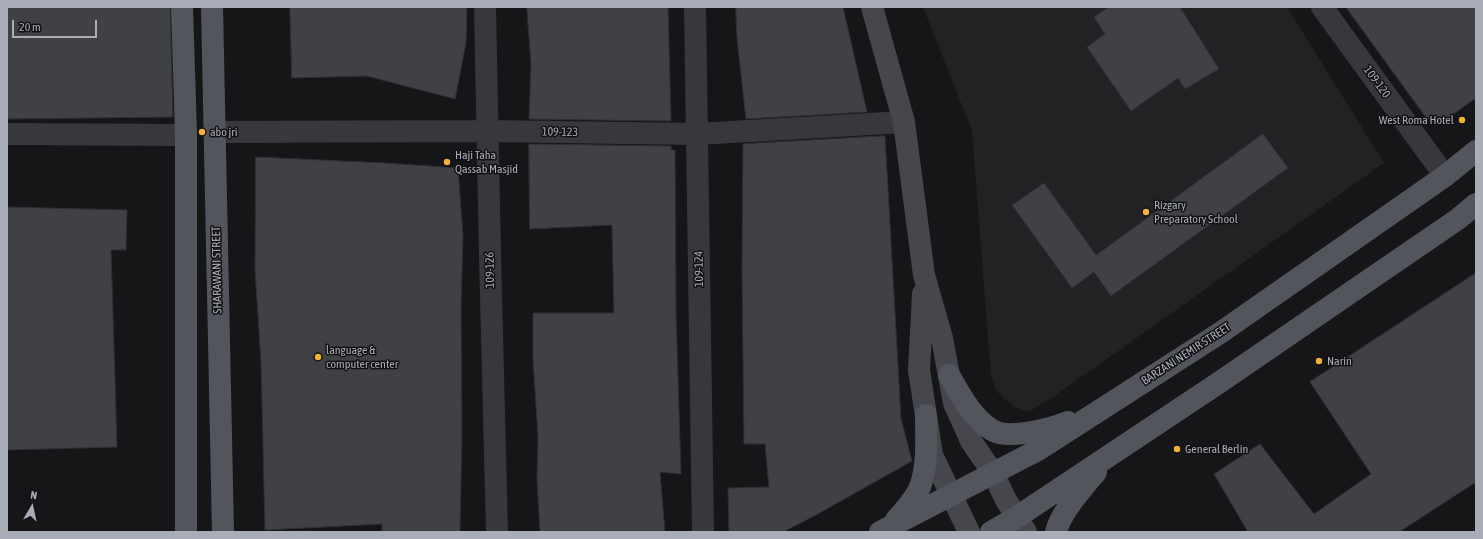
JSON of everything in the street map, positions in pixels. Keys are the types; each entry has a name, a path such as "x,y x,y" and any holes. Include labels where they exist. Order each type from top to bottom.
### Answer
{"main road":[{"path":"182,7 186,135 186,532"},
{"name":"SHARAWANI STREET","path":"212,7 223,532"},
{"path":"872,7 904,122 924,275 942,338 954,403 973,445 993,473 1016,516"},
{"name":"BARZANI NEMIR STREET","path":"885,529 1038,450 1220,333 1445,176 1476,151"},
{"path":"991,532 1109,456 1236,371 1458,219 1476,204"},
{"path":"924,275 919,370 932,455 969,532"},
{"path":"948,374 962,399 978,418 993,431 1012,434 1034,432 1064,423 1116,400"},
{"path":"885,529 912,501 921,485 927,454 926,415"},
{"path":"1056,532 1057,526 1072,502 1109,456"}],"street":[{"name":"109-126","path":"485,7 497,532"},
{"name":"109-124","path":"695,7 703,532"},
{"name":"109-120","path":"1322,7 1445,176"},
{"name":"109-123","path":"214,132 488,131 697,134 904,122"},
{"path":"7,134 186,135"}],"shaded area":[{"name":"Rizgary Preparatory School","path":"923,7 1287,7 1384,163 1053,397 1032,410 1025,411 1015,407 1004,399 996,390 991,377 972,131"}],"building":[{"path":"7,7 170,7 173,117 7,119"},
{"path":"290,7 467,7 466,43 455,99 367,76 292,78"},
{"path":"527,7 668,7 671,121 529,119 531,65"},
{"path":"736,7 843,7 867,112 746,119 737,38"},
{"path":"1109,7 1180,7 1219,69 1185,89 1178,78 1131,111 1087,47 1105,34 1094,17"},
{"path":"1346,7 1476,7 1476,98 1442,122 1428,120"},
{"path":"1263,134 1288,168 1111,296 1094,272 1072,288 1012,205 1044,183 1096,255"},
{"path":"885,136 901,419 912,461 783,532 729,532 728,488 769,487 765,444 744,444 742,267 743,144"},
{"path":"529,144 671,146 671,150 675,150 676,315 681,474 660,472 665,532 540,532 537,479 538,437 533,359 533,313 614,313 612,225 530,229"},
{"path":"256,157 458,168 463,236 461,309 462,435 460,532 382,532 382,524 265,530 261,361 255,270"},
{"path":"7,207 127,210 126,250 111,250 117,447 7,450"},
{"path":"1476,273 1476,482 1399,532 1248,532 1214,474 1260,444 1314,514 1371,474 1310,382"}],"place":[{"name":"West Roma Hotel","path":"1462,120"},
{"name":"abo jri","path":"202,132"},
{"name":"Haji Taha Qassab Masjid","path":"447,162"},
{"name":"Rizgary Preparatory School","path":"1146,212"},
{"name":"language & computer center","path":"318,357"},
{"name":"Narin","path":"1319,361"},
{"name":"General Berlin","path":"1177,449"}]}
